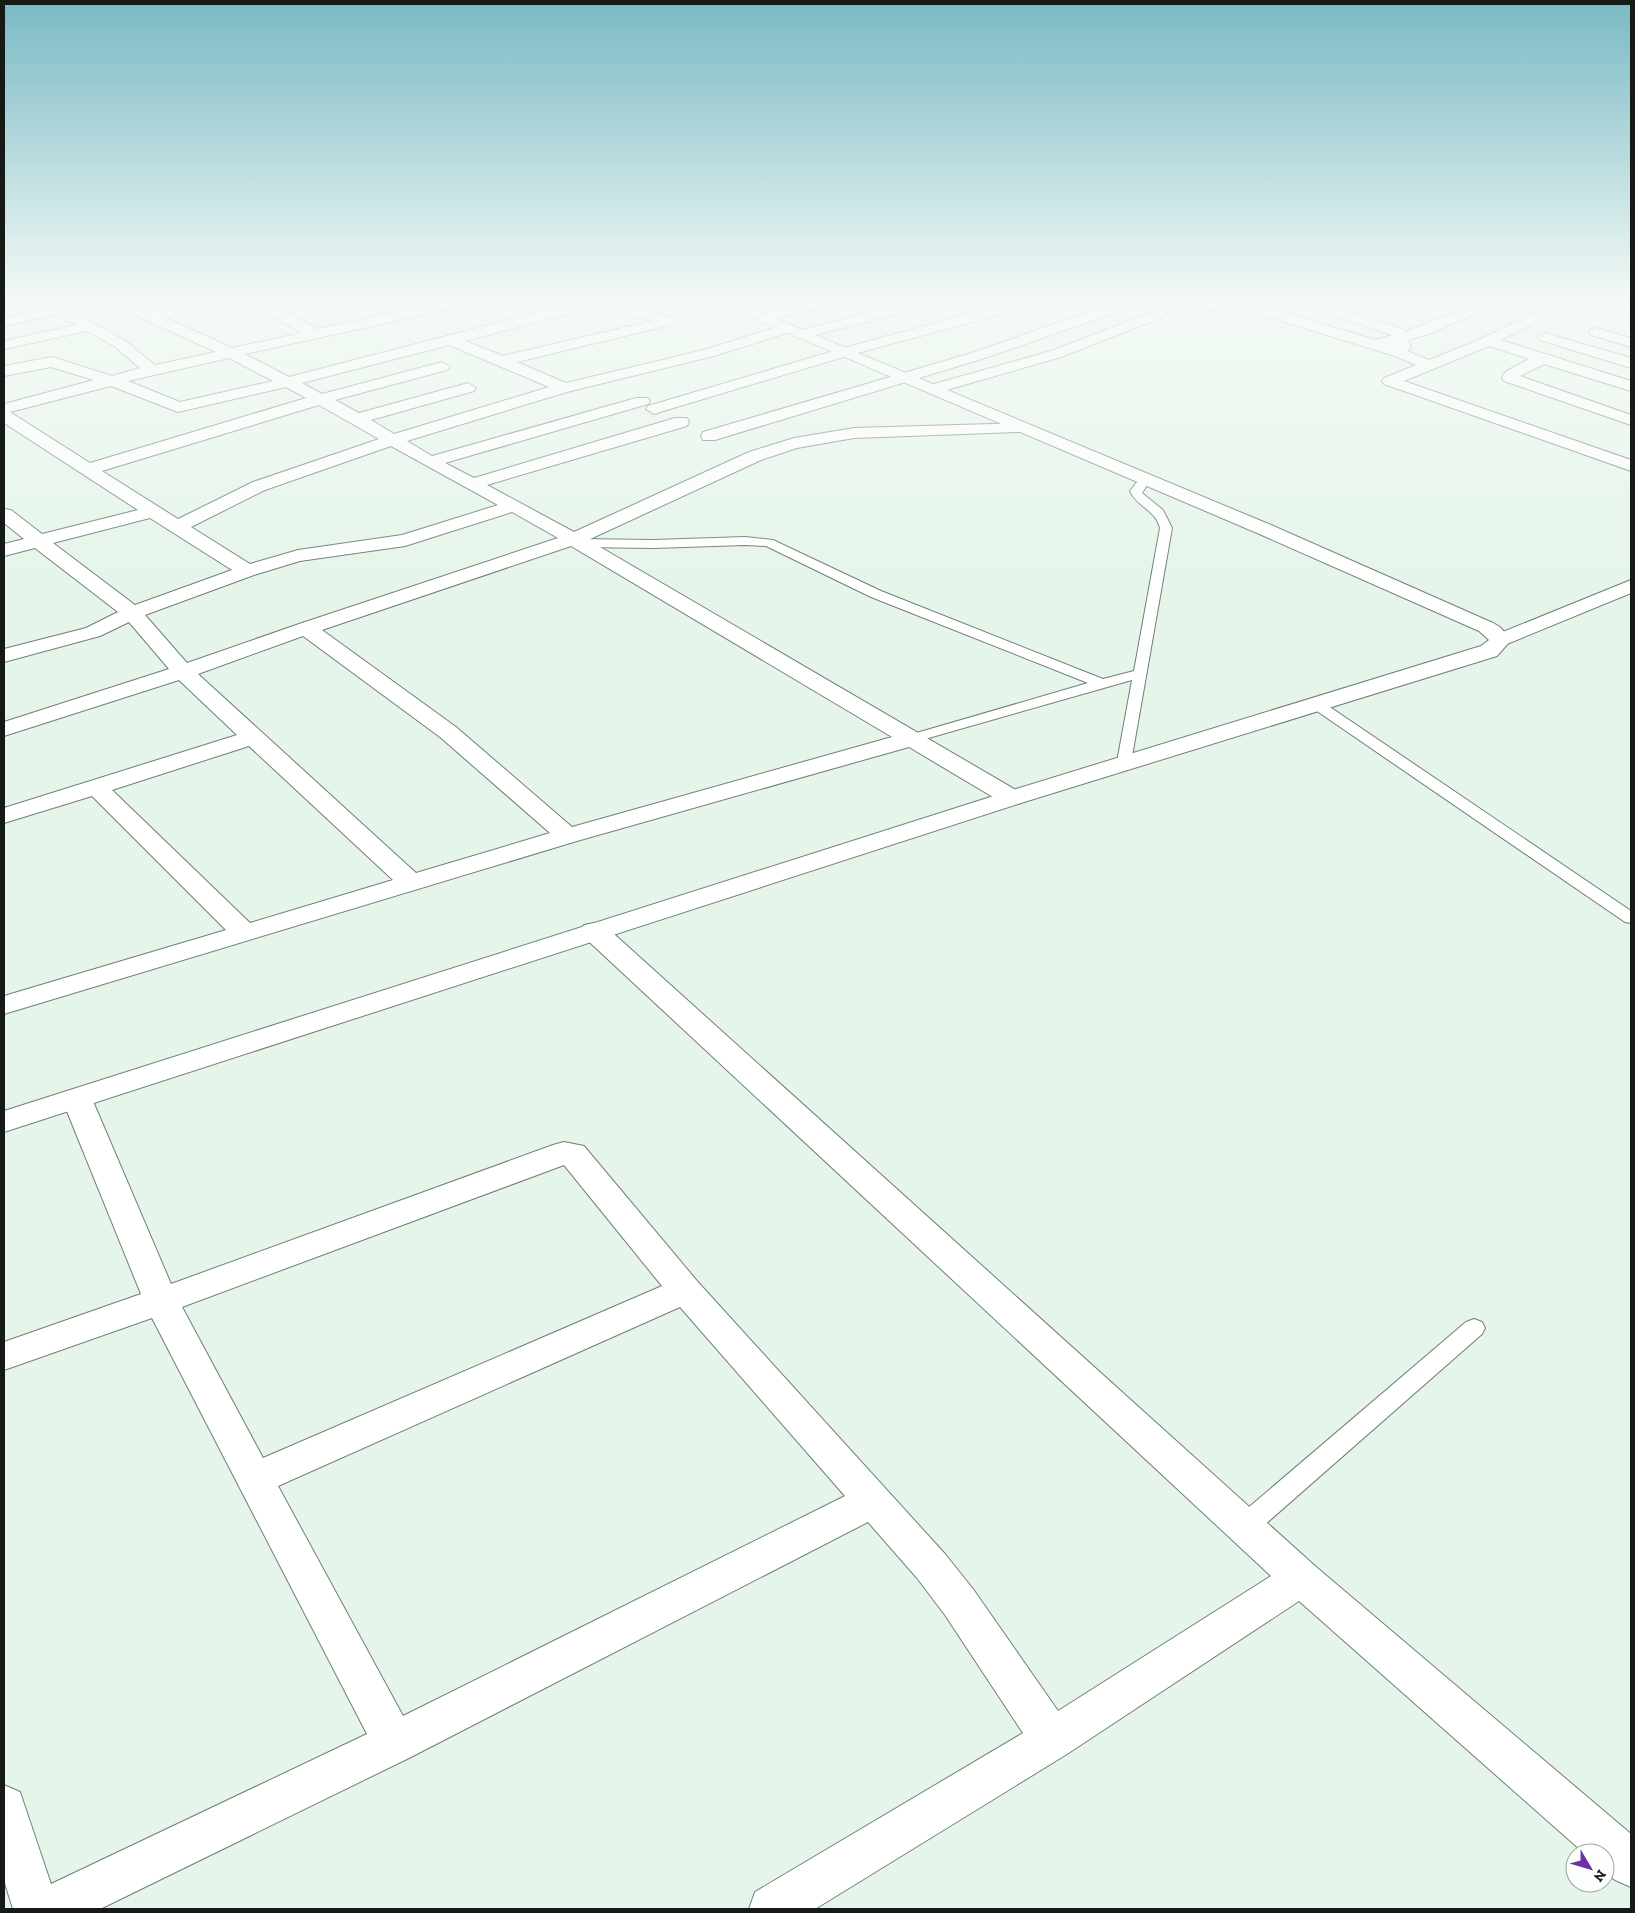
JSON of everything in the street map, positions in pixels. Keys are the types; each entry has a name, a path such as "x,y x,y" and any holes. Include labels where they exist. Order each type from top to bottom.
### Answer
{"street":[{"path":"4,409 76,389"},
{"path":"138,389 178,407 256,389"},
{"path":"302,389 430,462 577,541 1012,798"},
{"path":"90,470 357,389"},
{"path":"356,419 463,389"},
{"path":"179,526 266,483 392,440 560,389"},
{"path":"620,389 709,436 755,456"},
{"path":"430,462 706,389"},
{"path":"709,436 868,389"},
{"path":"934,389 1144,480 1264,529 1486,627 1493,631 1500,640"},
{"path":"1413,389 1631,466"},
{"path":"1542,389 1631,420"},
{"path":"4,416 247,571"},
{"path":"472,484 681,422"},
{"path":"4,729 183,672 306,628 577,541 755,456 794,443 838,434 1020,427"},
{"path":"4,656 93,632 132,613 247,571 310,553 405,540 513,506"},
{"path":"4,550 154,512"},
{"path":"4,514 132,613 183,672 412,884"},
{"path":"4,1122 1124,762 1489,651 1500,640 1631,586"},
{"path":"306,628 434,721 568,836"},
{"path":"4,816 254,737"},
{"path":"4,1005 568,836 912,739"},
{"path":"96,787 244,932"},
{"path":"594,931 1300,1578 1631,1864"},
{"path":"77,1099 161,1301 394,1743"},
{"path":"4,1356 568,1153 576,1156 685,1290 873,1501 959,1602 1052,1739"},
{"path":"255,1479 685,1290"},
{"path":"50,1909 394,1743 873,1501"},
{"path":"772,1909 1052,1739 1300,1578"},
{"path":"4,1808 36,1909"}],"lane":[{"path":"1124,762 1166,528 1165,520 1159,512 1137,494 1136,491 1144,480"},
{"path":"577,541 744,541 769,543 876,594 1102,684"},
{"path":"912,739 1140,673"},
{"path":"1316,704 1631,918"},
{"path":"1244,1527 1474,1328"}]}
